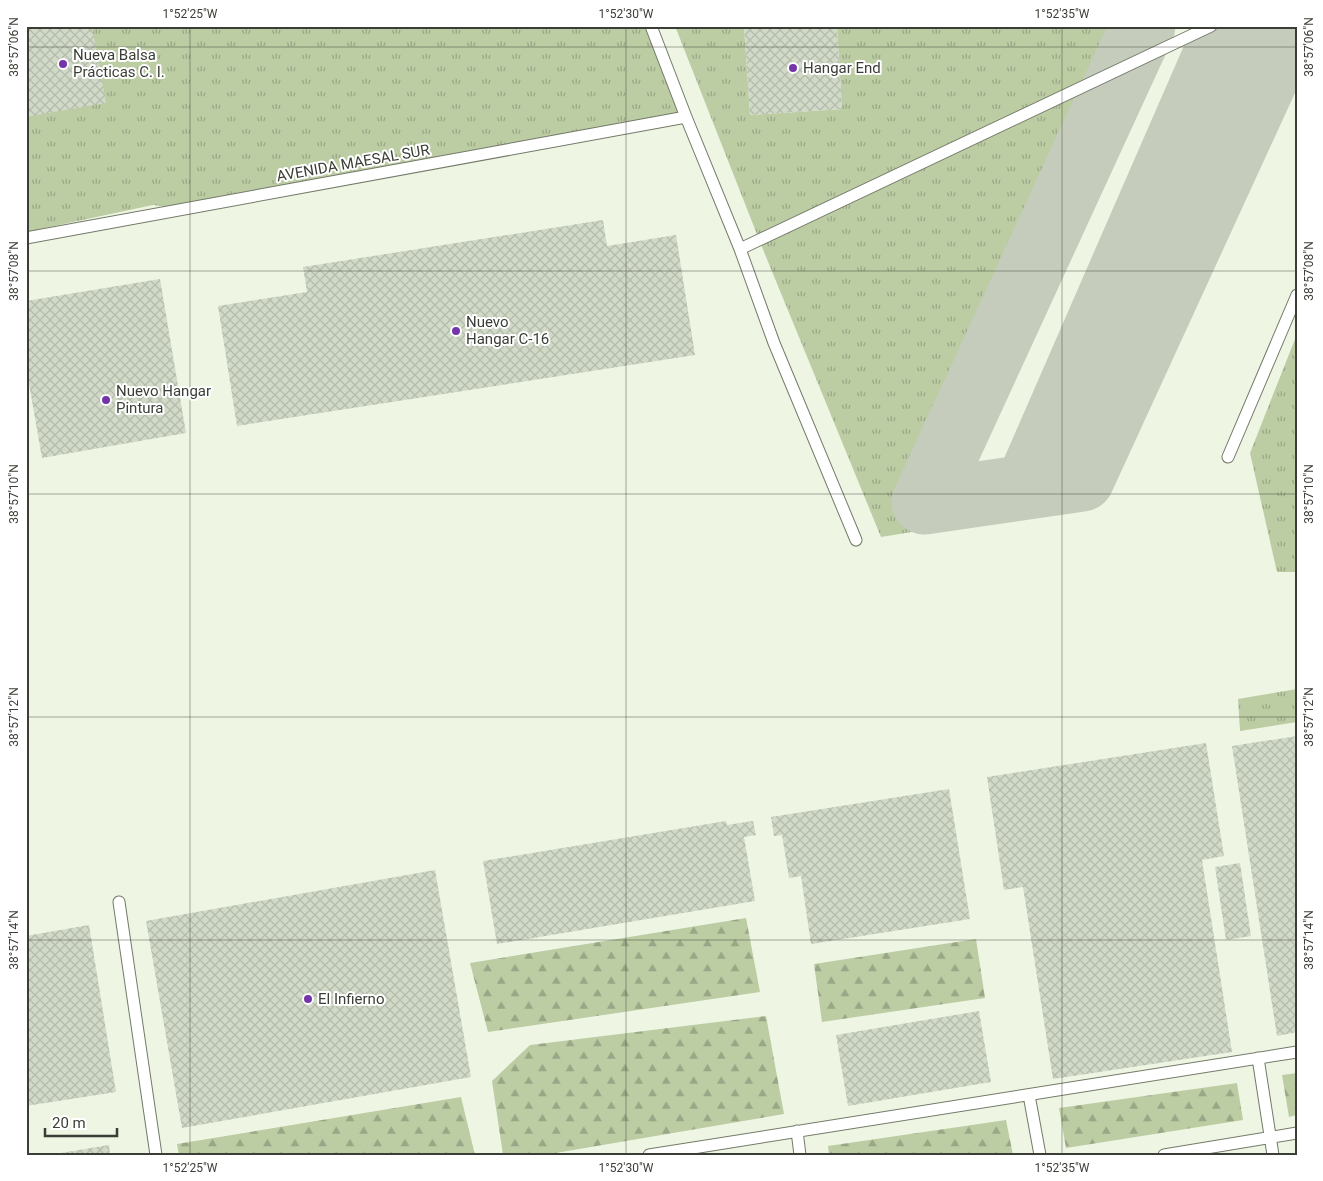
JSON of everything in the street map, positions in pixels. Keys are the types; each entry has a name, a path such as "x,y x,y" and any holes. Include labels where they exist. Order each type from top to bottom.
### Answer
{"lane":[{"path":"651,26 740,249 774,343 856,540"},
{"path":"740,249 1211,26"},
{"name":"AVENIDA MAESAL SUR","path":"26,238 686,117"},
{"path":"1228,457 1297,295"},
{"path":"119,902 156,1155"},
{"path":"649,1155 1297,1052"},
{"path":"1258,1058 1273,1155"},
{"path":"1029,1095 1040,1155"},
{"path":"797,1131 800,1155"},
{"path":"1164,1155 1297,1134"}],"green space":[{"path":"26,26 645,26 686,117 182,209 153,205 26,232"},
{"path":"675,26 744,26 750,115 842,109 837,26 1144,26 1092,144 924,502 918,531 881,537 762,247"},
{"path":"1297,334 1297,572 1277,572 1250,453"},
{"path":"1297,689 1297,722 1240,731 1238,699"},
{"path":"746,918 760,992 488,1032 470,963"},
{"path":"976,939 985,998 822,1022 814,964"},
{"path":"766,1016 784,1114 544,1155 503,1155 492,1081 530,1045"},
{"path":"1297,1073 1297,1115 1289,1117 1282,1075"},
{"path":"1237,1083 1243,1120 1066,1148 1059,1108"},
{"path":"461,1097 475,1155 179,1155 177,1144"},
{"path":"1006,1120 1013,1155 829,1155 828,1146"}],"building":[{"name":"Nueva Balsa Prácticas C. I.","path":"26,26 92,26 106,103 26,117"},
{"name":"Hangar End","path":"744,26 837,26 842,109 750,115"},
{"name":"Nuevo Hangar C-16","path":"603,220 607,246 676,235 695,355 237,426 218,306 307,292 303,267"},
{"name":"Nuevo Hangar Pintura","path":"160,279 186,433 42,458 26,367 26,301"},
{"path":"1297,736 1297,1032 1277,1036 1232,746"},
{"path":"1206,743 1224,856 1202,860 1232,1052 1053,1079 1023,887 1004,890 987,777"},
{"path":"949,789 970,919 811,944 801,876 789,878 782,835 774,836 771,817"},
{"path":"726,821 727,825 753,821 756,835 744,837 755,901 497,944 483,861"},
{"path":"1240,863 1251,936 1226,940 1215,867"},
{"name":"El Infierno","path":"435,870 471,1077 182,1128 146,921"},
{"path":"89,925 116,1092 26,1106 26,936"},
{"path":"979,1011 991,1082 848,1106 836,1035"},
{"path":"109,1145 110,1155 55,1155 55,1154"}],"taxiway":[{"path":"1143,26 924,502 1082,479 1290,26"},
{"path":"1027,487 1228,26"}],"place":[{"name":"Nueva Balsa Prácticas C. I.","path":"63,64"},
{"name":"Hangar End","path":"793,68"},
{"name":"Nuevo Hangar C-16","path":"456,331"},
{"name":"Nuevo Hangar Pintura","path":"106,400"},
{"name":"El Infierno","path":"308,999"}]}
